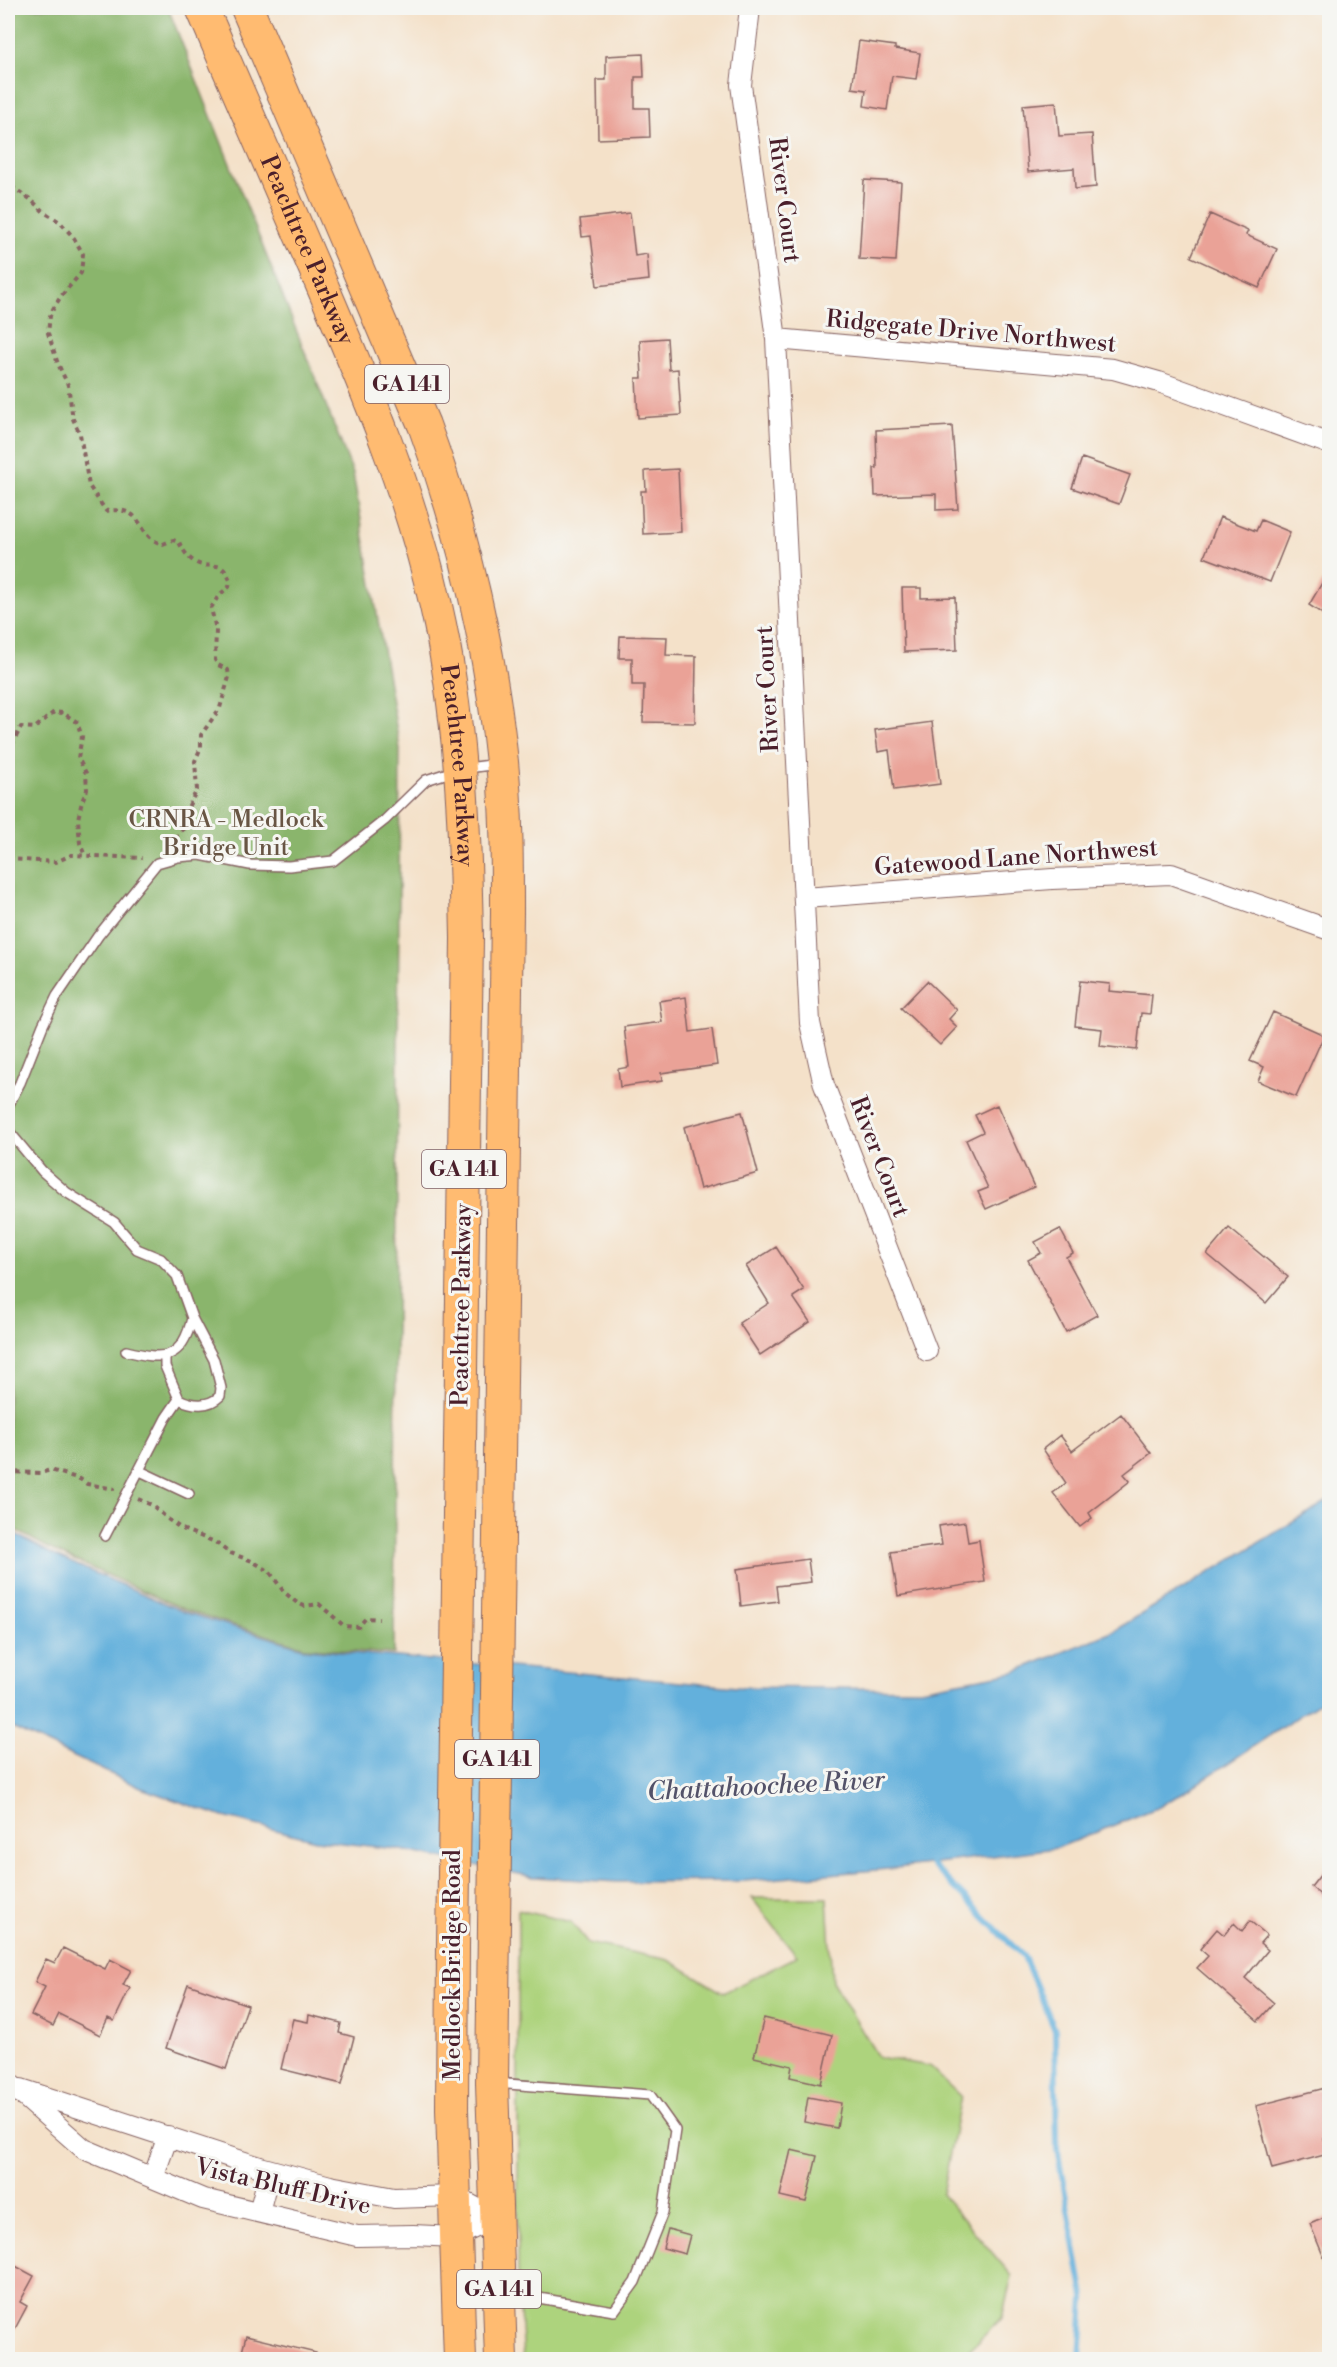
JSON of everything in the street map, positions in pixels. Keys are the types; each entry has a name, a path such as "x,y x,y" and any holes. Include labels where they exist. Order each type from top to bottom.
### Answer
{"highway":[{"name":"Peachtree Parkway","path":"202,8 373,406 400,479 424,556 437,608 446,662 460,769 467,938 458,1570"},
{"name":"Peachtree Parkway","path":"247,8 411,394 444,479 470,572 483,633 502,764 507,854 500,1571"},
{"name":"Medlock Bridge Road","path":"458,1570 453,1946 454,2196 460,2360"},
{"name":"Medlock Bridge Road","path":"500,1571 492,2083 501,2360"}],"street":[{"name":"River Court","path":"750,8 741,85 776,339 810,1023 824,1085 927,1350"},
{"name":"Ridgegate Drive Northwest","path":"776,339 1113,369 1159,382 1329,444"},
{"name":"Gatewood Lane Northwest","path":"805,898 1052,879 1171,874 1329,930"},
{"name":"Vista Bluff Drive","path":"12,2085 270,2170 330,2186 394,2198 454,2196"},
{"name":"Vista Bluff Drive","path":"12,2085 84,2149 203,2199 357,2236 455,2237 495,2218"},
{"path":"153,2178 168,2136"},
{"path":"259,2212 270,2170"},
{"path":"454,2196 495,2218"}],"lane":[{"path":"8,1106 57,996 104,928 157,863 178,857 200,855 249,865 289,866 333,861 385,820 426,780 460,769 502,764"},
{"path":"8,1130 42,1171 66,1192 114,1222 137,1249 161,1259 177,1276 192,1318 214,1360 221,1388 220,1396 214,1402 206,1405 186,1403 178,1399 165,1366 165,1357"},
{"path":"126,1352 165,1357 174,1351 187,1336 192,1318"},
{"path":"105,1536 178,1399"},
{"path":"140,1471 189,1494"},
{"path":"492,2083 650,2095 675,2130 663,2212 635,2282 614,2311 499,2291"}],"path":[{"path":"8,178 11,186 66,228 83,254 81,273 54,307 50,316 48,333 68,385 73,419 80,434 89,486 106,511 116,508 137,517 144,531 154,540 163,544 173,540 179,542 195,563 204,566 214,564 219,566 230,580 229,587 219,595 211,608 216,630 215,660 218,665 228,670 229,677 220,708 201,735 201,747 195,761 197,790 186,811 183,829 157,863 144,858 71,855 56,862 8,859"},
{"path":"8,753 21,728 35,728 54,712 63,713 77,722 82,737 78,758 86,772 87,785 78,819 79,838 85,856"},
{"path":"8,1472 40,1473 51,1470 98,1487 122,1489 144,1503 152,1505 182,1529 215,1542 228,1552 252,1561 269,1571 288,1596 304,1606 319,1604 344,1626 353,1628 358,1627 366,1618 379,1619"}],"green space":[{"name":"CRNRA - Medlock Bridge Unit","path":"8,8 168,8 353,473 400,749 394,1654 308,1648 185,1610 56,1552 8,1526"},
{"path":"752,1898 827,1898 832,1981 878,2057 929,2066 961,2097 942,2194 1012,2276 1002,2318 967,2352 967,2359 523,2359 518,2279 518,1910 571,1922 588,1943 669,1960 723,1993 797,1956"}],"water":[{"name":"Chattahoochee River","path":"1329,1500 1329,1696 1159,1807 1057,1848 888,1869 744,1881 618,1882 534,1877 396,1849 316,1840 220,1816 141,1788 8,1726 8,1530 54,1555 184,1612 307,1649 737,1687 920,1689 1014,1672 1112,1632"}],"building":[{"path":"859,41 895,46 895,49 920,53 916,79 892,76 887,110 864,106 866,90 852,88"},
{"path":"643,54 644,77 635,77 635,108 649,108 650,137 598,139 597,80 606,80 606,56"},
{"path":"1056,102 1059,136 1092,134 1096,187 1075,189 1074,168 1028,172 1023,105"},
{"path":"864,180 901,182 896,261 859,259"},
{"path":"630,213 635,256 647,254 649,280 597,286 591,236 582,237 580,219"},
{"path":"1210,214 1248,231 1246,235 1277,249 1259,288 1191,257"},
{"path":"667,338 669,370 678,369 681,415 638,418 636,378 642,378 640,340"},
{"path":"952,426 958,509 936,510 936,494 875,496 876,430"},
{"path":"1082,458 1130,475 1119,504 1072,488"},
{"path":"678,469 681,532 643,534 641,491 646,491 645,471"},
{"path":"1220,517 1256,531 1261,520 1290,532 1270,582 1204,557"},
{"path":"1329,571 1329,618 1309,605"},
{"path":"902,588 921,588 921,598 955,597 957,650 904,652"},
{"path":"620,636 667,637 666,655 696,656 695,723 643,722 644,685 632,685 632,658 619,658"},
{"path":"932,722 940,784 894,790 889,750 878,752 875,730"},
{"path":"927,981 957,1010 949,1019 957,1027 940,1045 901,1008"},
{"path":"1080,981 1110,984 1109,991 1152,995 1150,1014 1141,1013 1137,1050 1100,1046 1102,1029 1075,1026"},
{"path":"686,997 690,1032 712,1029 717,1065 661,1073 662,1081 620,1087 618,1069 629,1067 624,1027 662,1022 659,1001"},
{"path":"1273,1012 1324,1035 1296,1097 1258,1081 1264,1067 1250,1061"},
{"path":"997,1105 1034,1187 986,1209 978,1192 988,1188 966,1140 983,1132 975,1115"},
{"path":"742,1112 758,1173 700,1189 684,1127"},
{"path":"1229,1228 1288,1277 1266,1303 1207,1254"},
{"path":"1060,1229 1073,1253 1066,1257 1097,1315 1066,1332 1028,1260 1041,1253 1035,1242"},
{"path":"776,1247 804,1290 793,1297 810,1322 760,1355 739,1323 769,1303 746,1266"},
{"path":"1121,1414 1151,1453 1124,1474 1130,1481 1089,1513 1092,1518 1080,1527 1053,1493 1066,1483 1043,1449 1060,1435 1072,1451"},
{"path":"965,1522 968,1542 979,1540 985,1582 898,1596 891,1552 942,1545 939,1526"},
{"path":"808,1559 811,1582 776,1586 778,1601 741,1606 737,1569"},
{"path":"1329,1864 1329,1902 1311,1887"},
{"path":"1250,1921 1267,1935 1260,1943 1268,1950 1245,1978 1274,2003 1258,2021 1197,1968 1208,1956 1200,1949 1217,1929 1224,1935 1234,1923 1242,1931"},
{"path":"63,1948 105,1969 110,1959 131,1970 123,1985 130,1988 114,2021 108,2018 100,2035 59,2014 53,2026 31,2015 45,1987 35,1982 46,1959 55,1963"},
{"path":"188,1984 248,2005 226,2069 166,2048"},
{"path":"309,2015 341,2023 339,2033 354,2037 342,2084 281,2069 293,2019 308,2022"},
{"path":"764,2018 832,2035 821,2084 790,2077 792,2066 754,2057"},
{"path":"1329,2087 1329,2137 1324,2139 1328,2154 1272,2169 1256,2106"},
{"path":"808,2097 841,2103 837,2128 804,2122"},
{"path":"791,2150 817,2156 806,2202 780,2196"},
{"path":"1329,2216 1329,2270 1310,2224"},
{"path":"668,2229 690,2235 685,2254 663,2248"},
{"path":"8,2262 34,2276 20,2302 27,2306 8,2342"},
{"path":"246,2336 316,2353 315,2360 240,2360"}],"waterway":[{"path":"928,1856 930,1863 1024,1957 1055,2030 1057,2149 1084,2297 1080,2360"}]}
